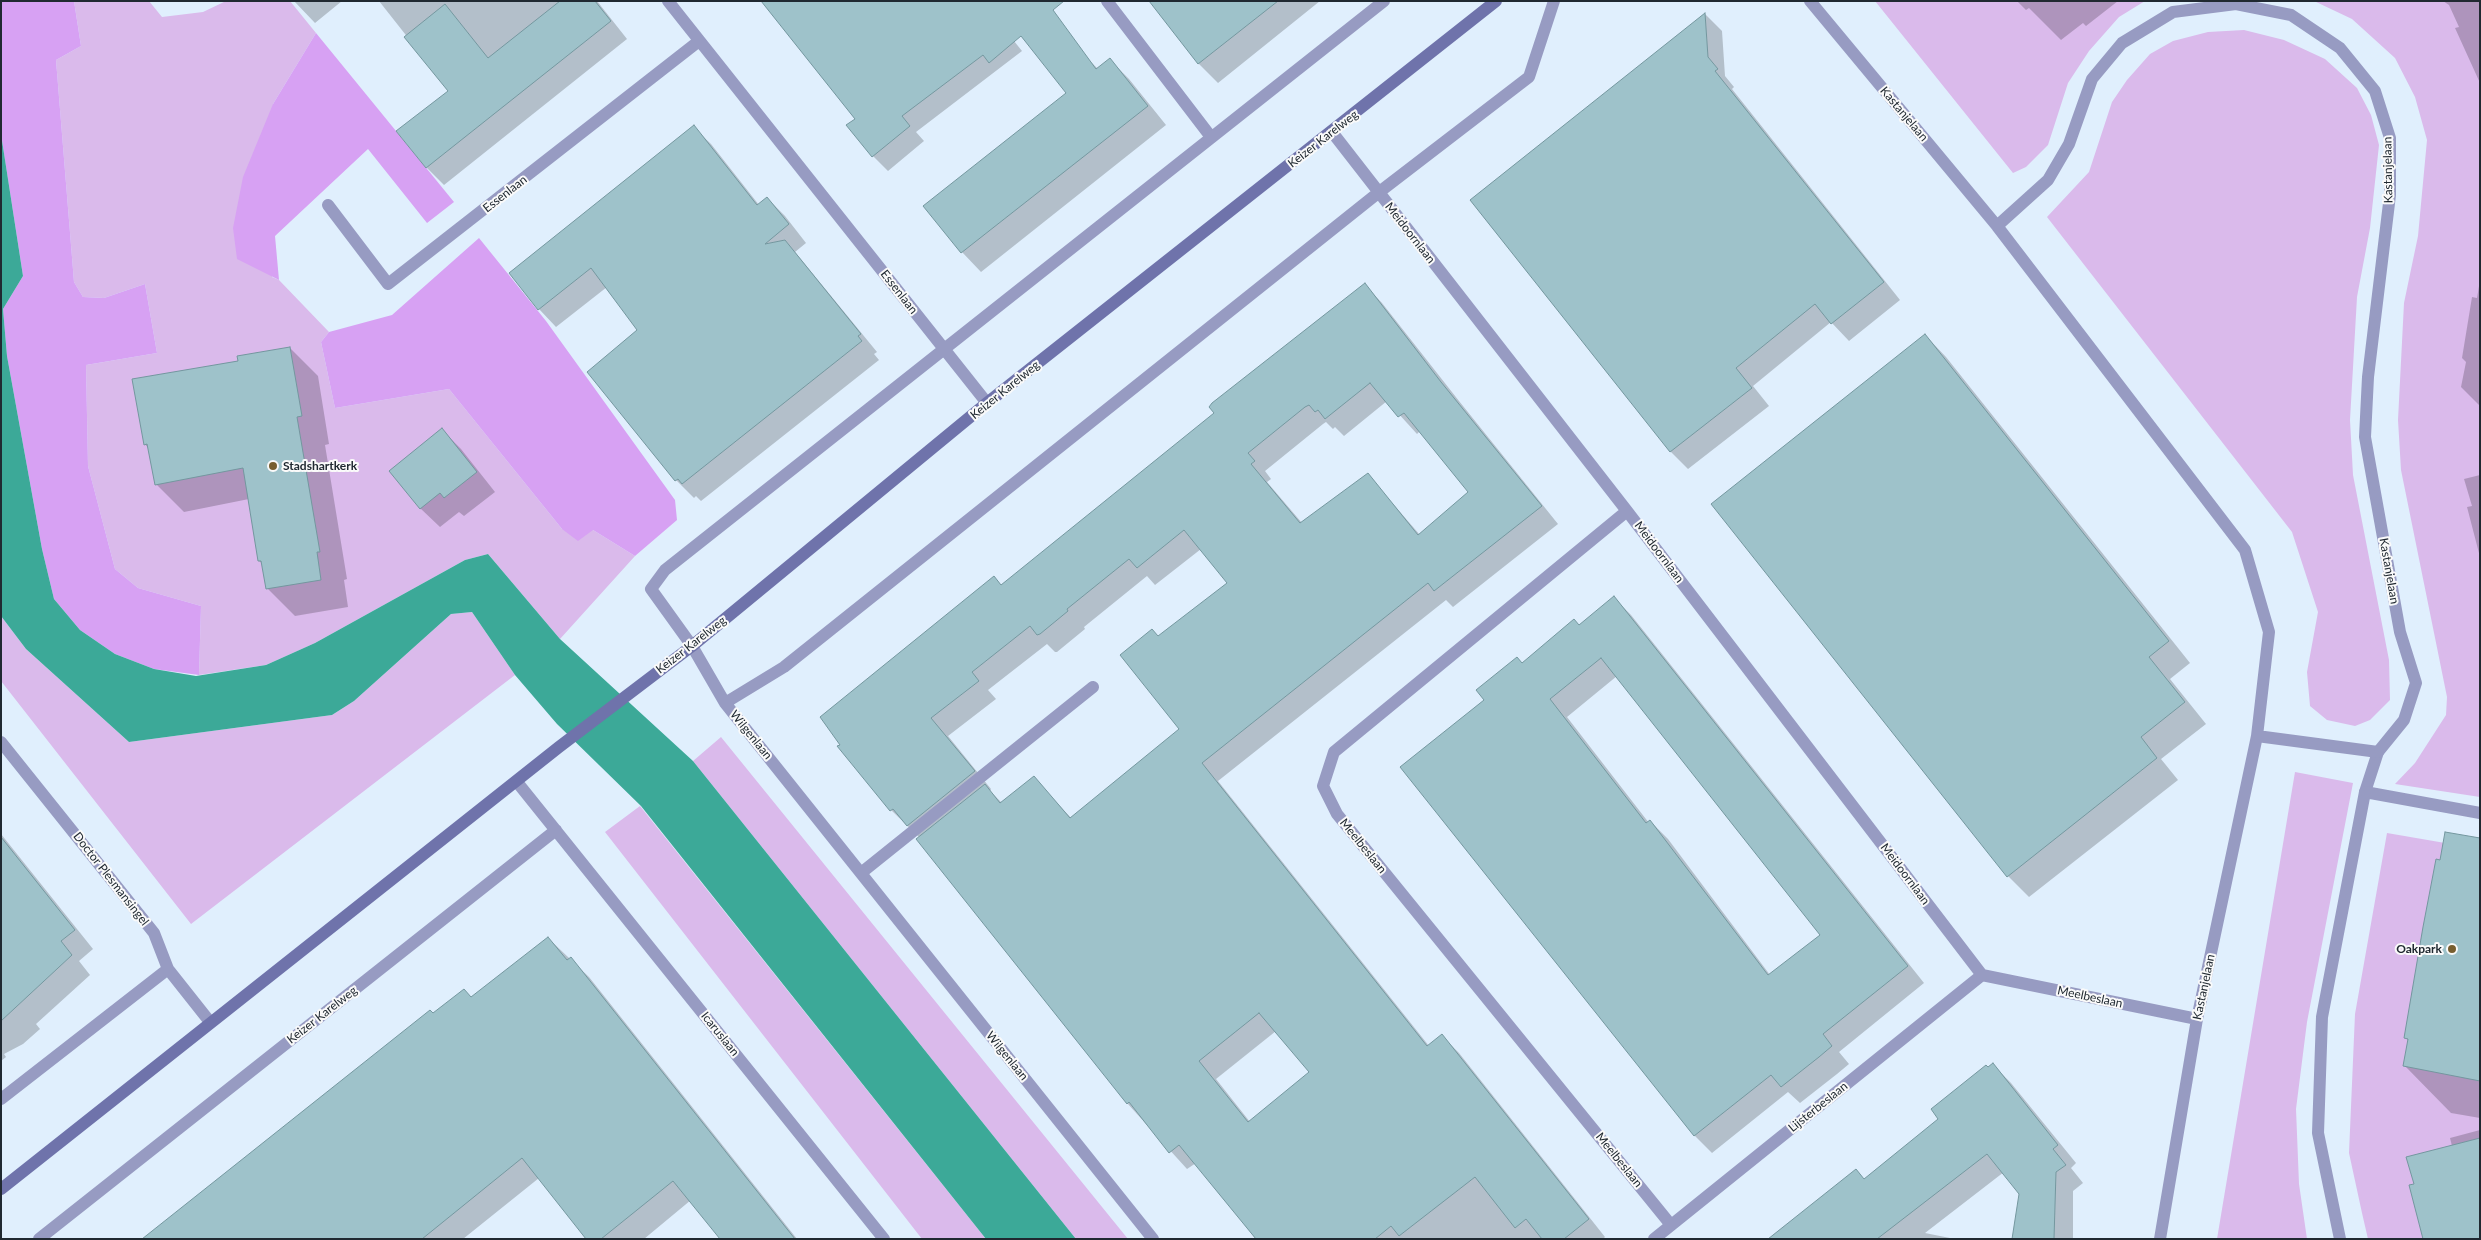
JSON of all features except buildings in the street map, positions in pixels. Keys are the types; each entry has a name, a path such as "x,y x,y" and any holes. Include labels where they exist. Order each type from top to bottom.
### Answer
{"main road":[{"name":"Keizer Karelweg","path":"1,1189 559,747 692,646 987,404 1496,1"}],"street":[{"name":"Essenlaan","path":"668,1 987,404"},
{"path":"1107,1 1211,137"},
{"path":"943,348 1384,1"},
{"path":"725,703 784,668 1378,193 1529,76 1554,1"},
{"name":"Kastanjelaan","path":"1810,1 1997,226 2245,550 2269,632 2257,736 2198,1019 2160,1239"},
{"name":"Kastanjelaan","path":"1997,226 2048,180 2070,144 2092,79 2122,43 2173,12 2236,4 2291,15 2340,48 2375,91 2390,138 2390,195 2368,377 2365,437 2400,632 2416,683 2404,720 2378,752 2365,792 2322,1017 2318,1133 2340,1239"},
{"name":"Essenlaan","path":"328,205 388,284 699,41"},
{"name":"Meidoornlaan","path":"1332,132 1627,511 1982,975"},
{"name":"Wilgenlaan","path":"943,348 664,570 651,589 692,646 725,703 1153,1239"},
{"name":"Meelbeslaan","path":"1627,511 1334,752 1323,786 1337,814 1671,1225"},
{"path":"861,873 1092,687"},
{"path":"2257,736 2378,752"},
{"name":"Doctor Plesmansingel","path":"1,742 154,934 168,969 210,1022"},
{"path":"517,782 556,830"},
{"path":"2365,792 2480,813"},
{"name":"Keizer Karelweg","path":"39,1239 556,830"},
{"name":"Icaruslaan","path":"556,830 884,1239"},
{"path":"1,1099 168,969"},
{"name":"Meelbeslaan","path":"1982,975 2198,1019"},
{"name":"Lijsterbeslaan","path":"1654,1239 1982,975"}],"shaded area":[{"path":"1,1 74,1 81,46 56,60 74,282 83,297 104,298 145,284 157,353 86,365 88,466 115,569 138,588 201,606 199,675 154,669 115,654 80,630 54,599 42,549 7,356 3,309 23,276 1,134"},
{"path":"74,1 149,1 162,17 203,12 226,1 290,1 316,33 273,104 272,277 279,280 329,332 321,342 335,408 449,389 562,529 593,530 635,556 560,639 488,554 465,560 315,643 266,665 199,675 201,606 138,588 115,569 88,466 86,365 157,353 145,284 104,298 83,297 74,282 56,60 81,46"},
{"path":"1875,1 2145,1 2119,17 2089,51 2068,83 2048,145 2026,167 2013,173"},
{"path":"2314,1 2480,1 2480,797 2395,784 2415,763 2446,715 2447,697 2401,470 2398,420 2404,303 2418,236 2427,140 2415,97 2395,58 2352,19"},
{"path":"2244,30 2284,40 2325,59 2357,88 2371,115 2379,145 2370,228 2357,297 2350,420 2353,475 2389,660 2390,700 2370,720 2355,726 2327,720 2310,706 2307,672 2318,612 2292,532 2047,217 2089,172 2112,102 2127,80 2150,54 2173,41 2208,32"},
{"path":"316,33 454,202 427,223 368,149 275,236 279,280 237,259 233,228 243,177 273,104"},
{"path":"1,134 23,276 3,309 7,356 42,549 54,599 80,630 115,654 154,669 196,676 266,665 315,643 465,560 488,554 560,639 693,761 1076,1239 986,1239 641,806 557,724 515,675 472,612 451,614 354,701 332,715 129,742 26,649 1,616"},
{"path":"479,238 546,321 675,500 677,520 635,556 593,530 578,541 562,529 449,389 335,408 321,342 329,332 392,315"},
{"path":"472,612 515,675 191,924 1,681 1,616 26,649 129,742 332,715 354,701 451,614"},
{"path":"721,737 1128,1239 1076,1239 693,761"},
{"path":"2295,772 2353,783 2307,1022 2296,1109 2299,1184 2307,1239 2217,1239"},
{"path":"640,806 986,1239 922,1239 605,832"},
{"path":"2387,833 2480,849 2480,1239 2368,1239 2362,1213 2349,1153 2355,1014"}],"place":[{"name":"Stadshartkerk","path":"273,466"},
{"name":"Oakpark","path":"2452,949"}]}
